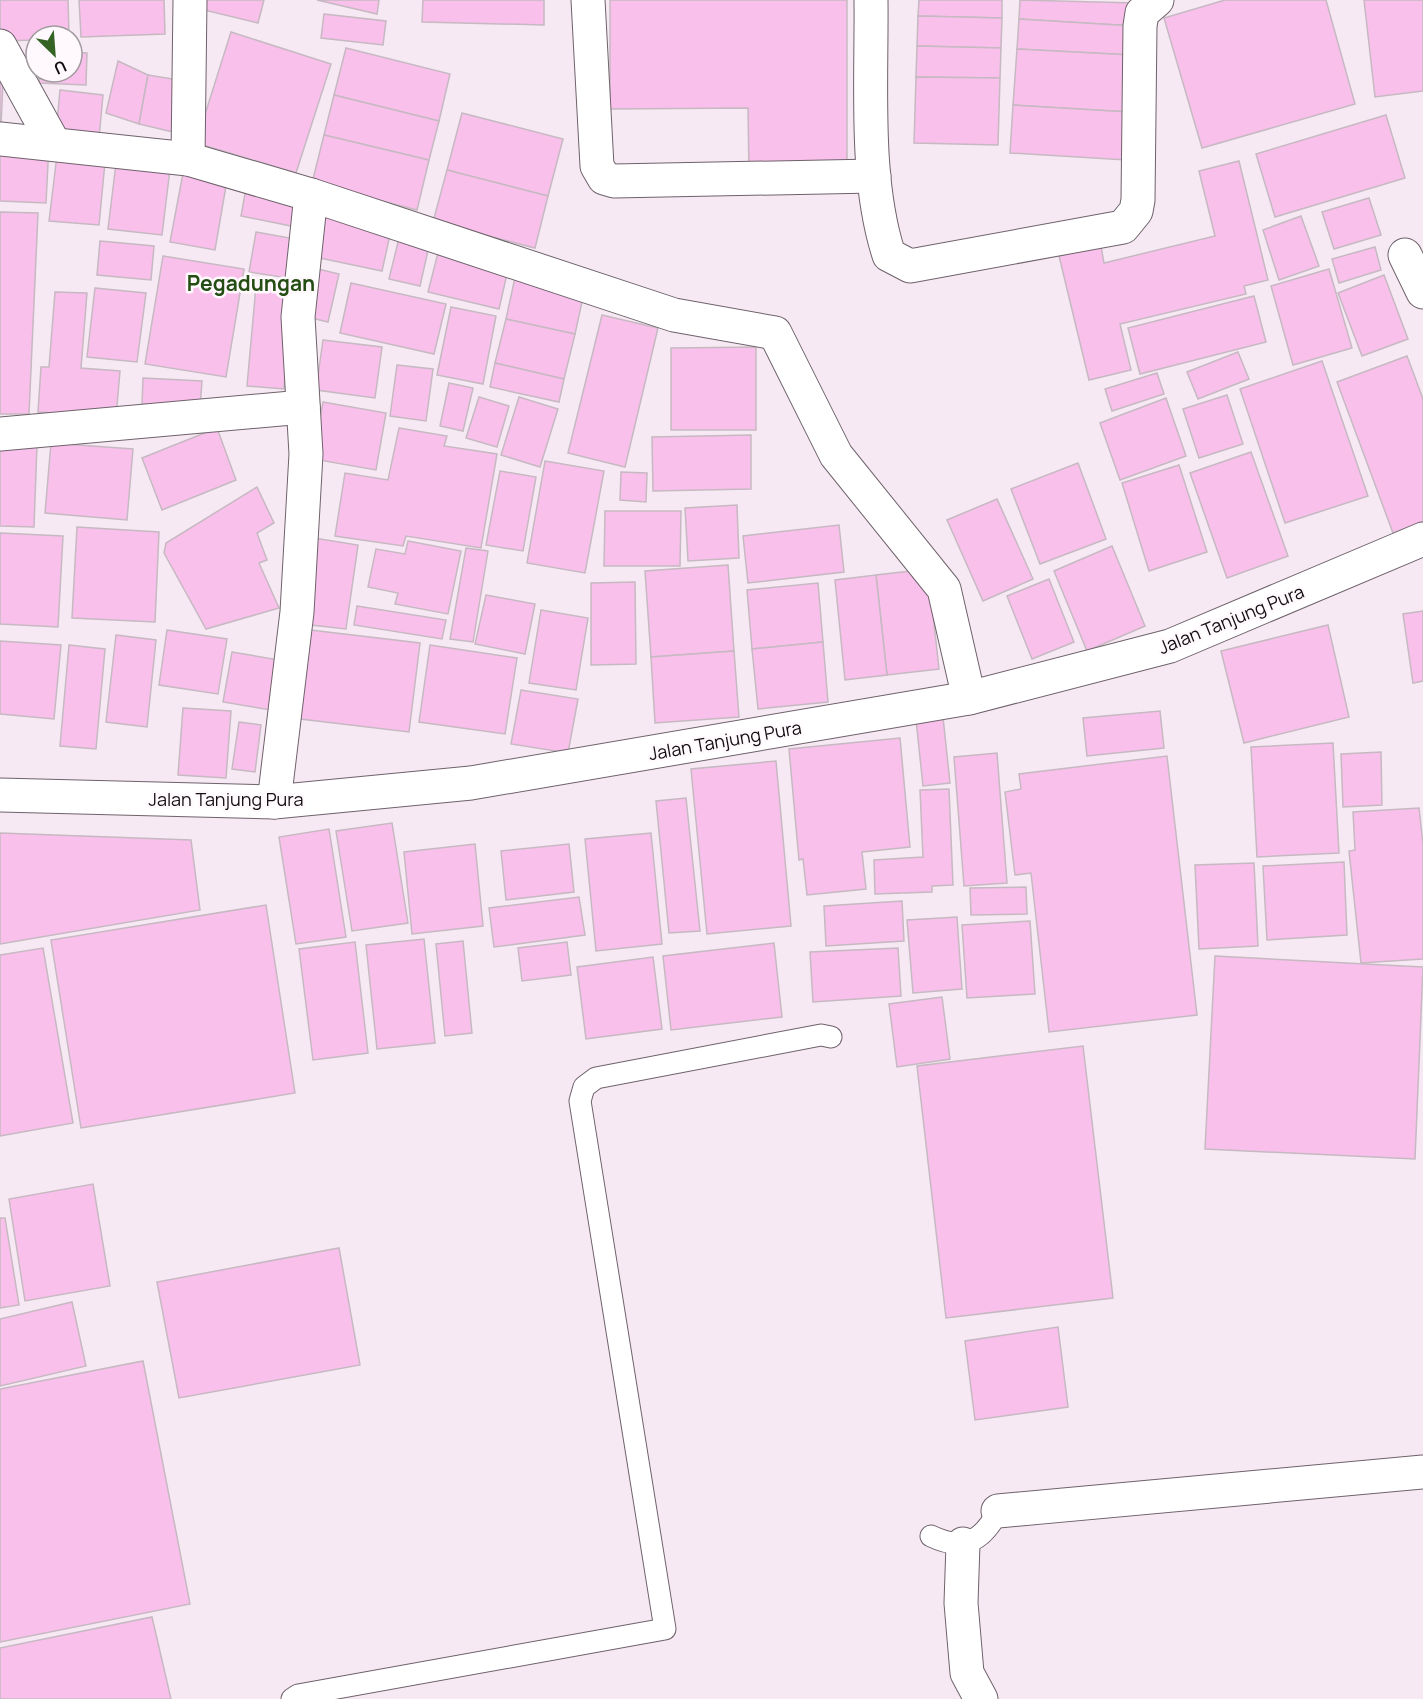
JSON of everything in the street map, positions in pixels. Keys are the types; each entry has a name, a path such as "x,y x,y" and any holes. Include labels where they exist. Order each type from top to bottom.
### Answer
{"street":[{"path":"188,159 190,0"},
{"path":"588,0 597,166 604,178 615,181 874,176"},
{"path":"871,0 874,176 881,231 889,255 910,266 1123,227 1136,211 1138,200 1140,26 1142,13 1157,0"},
{"path":"0,46 53,142"},
{"path":"0,139 53,142 188,159 311,195 674,315 775,333 836,455 944,589 969,698"},
{"path":"274,802 297,612 306,454 298,317 311,195"},
{"path":"1405,255 1423,292"},
{"path":"0,434 303,407"},
{"name":"Jalan Tanjung Pura","path":"0,795 274,802 471,783 969,698 1170,646 1423,539"},
{"path":"998,1511 1423,1472"},
{"path":"963,1544 961,1603 967,1673 981,1699"}],"lane":[{"path":"292,1699 298,1695 665,1629 580,1101 584,1087 596,1078 821,1035 831,1037"},
{"path":"931,1536 945,1543 963,1544 978,1538 990,1526 998,1511"}],"building":[{"path":"0,0 68,0 69,24 24,24 24,40 0,41"},
{"path":"79,0 164,0 165,34 84,37 84,24 80,24"},
{"path":"203,0 264,0 258,23 200,9"},
{"path":"317,0 379,0 377,14"},
{"path":"423,0 544,0 544,25 422,22"},
{"path":"610,0 847,0 847,175 749,175 748,108 610,109"},
{"path":"919,0 1002,0 1002,18 918,16"},
{"path":"1020,0 1136,3 1134,26 1019,19"},
{"path":"1225,0 1326,0 1355,104 1202,148 1164,18"},
{"path":"1364,0 1423,0 1423,91 1375,97"},
{"path":"324,14 386,21 383,45 321,38"},
{"path":"918,16 1002,18 1001,48 917,46"},
{"path":"1019,19 1134,26 1132,55 1017,49"},
{"path":"231,32 331,64 296,173 196,143"},
{"path":"917,46 1001,48 1000,78 916,77"},
{"path":"346,48 450,74 439,121 334,95"},
{"path":"1017,49 1132,55 1129,112 1013,105"},
{"path":"84,53 87,53 86,85 62,84 84,84"},
{"path":"0,60 4,60 1,126 0,126"},
{"path":"118,61 148,75 139,124 106,113"},
{"path":"148,75 185,81 173,132 139,124"},
{"path":"916,77 1000,78 998,145 914,143"},
{"path":"60,90 103,95 99,138 56,134"},
{"path":"334,95 439,121 429,160 324,135"},
{"path":"1013,105 1129,112 1126,160 1010,153"},
{"path":"462,113 563,139 548,196 447,170"},
{"path":"1386,115 1405,178 1275,217 1256,154"},
{"path":"324,135 429,160 417,210 312,183"},
{"path":"0,141 49,144 46,203 0,201"},
{"path":"58,147 106,152 99,225 49,221"},
{"path":"117,155 171,161 162,235 108,229"},
{"path":"1239,161 1268,280 1244,286 1246,294 1120,324 1131,370 1089,380 1059,256 1101,246 1104,263 1215,236 1199,171"},
{"path":"447,170 548,196 535,248 433,222"},
{"path":"183,173 227,180 215,250 170,242"},
{"path":"246,188 302,200 296,227 241,216"},
{"path":"1369,198 1381,235 1334,249 1322,212"},
{"path":"319,211 392,226 382,271 310,256"},
{"path":"0,212 38,213 29,414 0,414"},
{"path":"1301,216 1319,266 1279,280 1263,230"},
{"path":"401,230 431,237 420,286 389,279"},
{"path":"256,232 301,240 294,279 249,272"},
{"path":"100,241 154,246 151,280 97,275"},
{"path":"440,245 510,261 499,309 428,292"},
{"path":"1375,247 1381,270 1339,283 1332,259"},
{"path":"163,256 244,269 226,377 145,364"},
{"path":"314,268 339,274 328,322 303,316"},
{"path":"1329,269 1352,348 1293,365 1271,286"},
{"path":"516,273 585,288 575,334 506,319"},
{"path":"1384,275 1408,339 1362,356 1338,293"},
{"path":"351,283 446,304 434,354 340,333"},
{"path":"256,286 293,289 284,389 247,386"},
{"path":"95,288 146,293 137,362 87,357"},
{"path":"55,292 87,293 81,368 120,371 116,417 38,412 41,367 49,367"},
{"path":"1254,296 1266,342 1140,374 1128,328"},
{"path":"451,307 496,316 483,384 437,375"},
{"path":"602,315 658,328 625,467 568,453"},
{"path":"506,319 575,334 564,379 495,363"},
{"path":"323,340 382,347 375,398 316,390"},
{"path":"756,347 756,430 671,430 671,348"},
{"path":"1238,352 1249,379 1198,399 1187,372"},
{"path":"1407,356 1423,399 1423,522 1393,533 1337,382"},
{"path":"1322,361 1368,496 1285,523 1240,389"},
{"path":"495,363 564,379 559,402 490,387"},
{"path":"397,365 433,369 426,421 390,416"},
{"path":"1157,373 1164,394 1112,411 1105,389"},
{"path":"143,378 202,381 200,408 142,404"},
{"path":"449,383 473,388 463,431 440,426"},
{"path":"1227,395 1243,444 1199,458 1183,409"},
{"path":"479,397 509,406 497,447 466,438"},
{"path":"519,397 558,409 540,467 501,455"},
{"path":"1166,398 1186,456 1120,480 1100,423"},
{"path":"323,402 386,413 376,470 313,459"},
{"path":"217,428 236,480 162,510 142,458"},
{"path":"399,428 447,436 444,446 497,454 481,548 406,536 403,546 335,536 345,473 388,480"},
{"path":"751,435 751,489 653,491 652,437"},
{"path":"51,443 133,449 127,520 45,513"},
{"path":"0,444 37,445 34,527 0,526"},
{"path":"1251,452 1288,556 1227,578 1190,473"},
{"path":"545,461 604,471 585,573 527,563"},
{"path":"1078,463 1106,539 1040,564 1011,489"},
{"path":"1179,465 1207,552 1149,571 1122,483"},
{"path":"500,471 536,477 523,551 486,545"},
{"path":"621,472 647,473 646,502 620,500"},
{"path":"257,487 274,523 257,533 267,560 259,563 279,608 206,629 164,553 166,543"},
{"path":"997,499 1033,579 983,601 947,520"},
{"path":"737,505 739,558 688,561 685,508"},
{"path":"605,511 681,511 680,566 604,566"},
{"path":"839,525 844,572 748,583 743,536"},
{"path":"77,527 159,532 155,622 72,618"},
{"path":"0,533 63,536 58,627 0,624"},
{"path":"314,538 358,545 346,629 302,624"},
{"path":"408,541 461,551 448,614 395,604 398,593 368,587 376,549 405,554"},
{"path":"1112,546 1145,626 1087,651 1054,571"},
{"path":"466,548 488,551 473,642 450,639"},
{"path":"728,565 734,651 651,657 645,571"},
{"path":"928,569 939,669 887,675 876,575"},
{"path":"876,575 887,675 845,680 835,580"},
{"path":"1049,579 1074,642 1032,659 1007,596"},
{"path":"635,582 636,664 591,665 591,583"},
{"path":"818,583 823,642 752,649 747,590"},
{"path":"486,595 535,604 525,654 475,644"},
{"path":"357,606 446,620 442,639 354,625"},
{"path":"541,610 588,618 576,690 529,683"},
{"path":"1423,611 1423,681 1413,683 1403,614"},
{"path":"1328,625 1349,717 1244,743 1221,651"},
{"path":"302,629 420,643 409,732 292,718"},
{"path":"167,630 227,639 218,694 159,685"},
{"path":"116,635 156,640 147,727 106,722"},
{"path":"0,641 61,645 54,719 0,714"},
{"path":"823,642 828,702 758,709 752,649"},
{"path":"69,645 105,649 96,749 60,746"},
{"path":"430,645 517,658 505,734 419,722"},
{"path":"734,651 739,717 655,723 651,657"},
{"path":"232,652 279,660 271,710 223,702"},
{"path":"521,690 578,699 568,753 511,744"},
{"path":"183,708 231,711 226,778 178,775"},
{"path":"1160,711 1164,748 1087,756 1083,718"},
{"path":"943,717 950,783 923,786 916,720"},
{"path":"239,722 261,725 255,772 232,769"},
{"path":"900,738 910,847 862,852 866,889 807,895 803,859 799,860 789,749"},
{"path":"1333,743 1339,853 1257,857 1251,747"},
{"path":"1381,752 1382,805 1343,807 1341,754"},
{"path":"997,753 1007,883 964,886 954,757"},
{"path":"1167,756 1197,1015 1049,1032 1031,873 1015,875 1005,792 1021,789 1019,774"},
{"path":"776,761 791,926 707,934 691,769"},
{"path":"949,789 953,885 932,886 932,892 875,894 874,860 923,857 920,790"},
{"path":"686,798 700,931 669,933 656,801"},
{"path":"1419,808 1423,844 1423,959 1361,963 1349,851 1355,850 1353,812"},
{"path":"392,823 408,923 352,931 336,831"},
{"path":"329,829 346,937 296,944 279,837"},
{"path":"0,833 191,840 200,910 0,944"},
{"path":"651,833 662,944 596,951 585,839"},
{"path":"475,844 483,926 412,934 404,852"},
{"path":"569,844 574,892 506,900 501,851"},
{"path":"1344,862 1347,935 1267,940 1263,866"},
{"path":"1254,863 1258,946 1199,949 1195,865"},
{"path":"1026,887 1027,914 971,915 970,888"},
{"path":"579,897 585,935 494,947 489,908"},
{"path":"902,901 904,941 826,946 824,906"},
{"path":"266,905 295,1093 81,1128 51,940"},
{"path":"957,917 962,989 913,993 907,920"},
{"path":"1030,921 1035,994 967,998 962,925"},
{"path":"424,939 435,1043 377,1049 366,945"},
{"path":"463,941 472,1033 445,1036 436,944"},
{"path":"355,942 368,1053 313,1060 299,949"},
{"path":"567,942 571,975 522,981 518,948"},
{"path":"774,943 782,1017 671,1030 663,956"},
{"path":"43,948 73,1123 0,1136 0,955"},
{"path":"898,948 901,996 813,1002 810,952"},
{"path":"1215,956 1423,967 1415,1159 1205,1149"},
{"path":"653,957 662,1029 586,1039 577,967"},
{"path":"942,997 950,1059 897,1067 889,1004"},
{"path":"1083,1046 1113,1298 946,1318 917,1066"},
{"path":"93,1184 110,1286 25,1301 9,1199"},
{"path":"0,1218 5,1218 19,1305 0,1308"},
{"path":"339,1248 360,1365 179,1398 157,1282"},
{"path":"72,1302 86,1366 0,1386 0,1319"},
{"path":"1058,1327 1068,1407 975,1420 965,1341"},
{"path":"143,1361 190,1604 0,1642 0,1389"},
{"path":"152,1617 171,1699 0,1699 0,1648"}],"district":[{"name":"Pegadungan","path":"251,283"}]}
